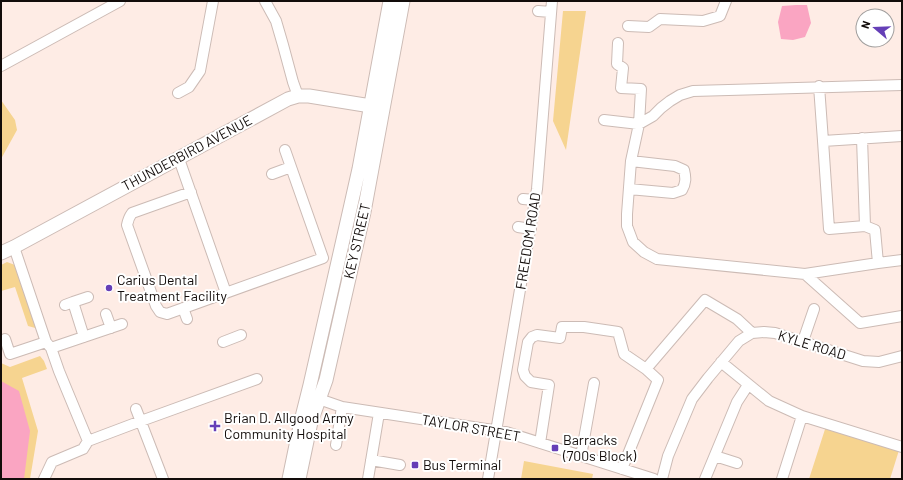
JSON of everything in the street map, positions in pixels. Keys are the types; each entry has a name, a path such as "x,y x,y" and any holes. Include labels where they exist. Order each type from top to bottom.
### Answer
{"main road":[{"name":"KEY STREET","path":"299,479 311,422 313,397 360,162 390,1"},
{"name":"KEY STREET","path":"289,479 301,421 313,397 326,380 364,212 403,1"},
{"name":"THUNDERBIRD AVENUE","path":"1,252 14,247 288,99 298,96 309,96 384,108"}],"street":[{"path":"1,66 120,1"},
{"path":"178,93 189,87 200,71 213,1"},
{"path":"265,1 276,21 292,82 298,96"},
{"name":"FREEDOM ROAD","path":"488,479 538,181 552,1"},
{"path":"628,26 649,27 660,19 703,21 720,16 726,1"},
{"path":"538,11 552,12"},
{"path":"618,43 617,64 623,68 621,88 641,89 639,124 631,160 627,214 628,226 633,242 644,252 658,259 805,274 902,260"},
{"path":"604,120 639,124 653,116 670,101 680,95 693,91 819,86 902,85"},
{"path":"819,86 829,229 865,226 875,230 878,263"},
{"path":"823,141 902,136"},
{"path":"862,138 865,226"},
{"path":"191,192 132,213 128,220 128,225 156,306 160,312 167,314 323,258 294,169 285,150"},
{"path":"179,158 226,293"},
{"path":"629,189 673,193 682,190 686,183 684,170 675,166 631,160"},
{"path":"272,174 294,169"},
{"path":"523,199 535,200"},
{"path":"518,227 531,229"},
{"path":"14,247 48,345 88,441"},
{"path":"805,274 860,323 902,316"},
{"path":"84,337 69,303 88,297"},
{"path":"646,369 705,300 737,319 752,333 739,341 692,400 668,456 662,479"},
{"path":"183,308 186,319"},
{"path":"803,342 814,309"},
{"path":"106,314 111,328"},
{"path":"5,339 10,354 84,337 122,324"},
{"path":"540,443 549,385 531,382 525,376 523,370 528,342 537,336 560,338 562,327 584,327 618,332 624,354 646,369 658,380 622,469"},
{"name":"KYLE ROAD","path":"752,333 776,333 863,361 879,362 902,356"},
{"path":"223,342 241,335"},
{"path":"721,362 769,401 802,416 902,447"},
{"path":"44,479 52,462 83,449 88,441 257,379"},
{"path":"581,456 594,383"},
{"path":"705,479 737,402 748,385"},
{"name":"TAYLOR STREET","path":"313,397 342,407 506,432 654,479"},
{"path":"336,445 342,407"},
{"path":"136,409 163,479"},
{"path":"368,479 379,413"},
{"path":"782,479 802,416"},
{"path":"715,456 737,463"},
{"path":"371,460 400,465"}],"shaded area":[{"path":"807,5 811,23 805,37 793,40 781,39 778,22 782,6"},
{"path":"563,11 586,11 566,150 553,121"},
{"path":"1,100 15,120 17,130 1,159"},
{"path":"7,262 15,265 39,329 28,326 15,287 1,291 1,265"},
{"path":"40,356 47,369 22,378 38,431 30,479 1,479 1,363 10,367"},
{"path":"1,381 19,391 30,431 24,479 1,479"},
{"path":"827,423 900,447 890,479 809,479"},
{"path":"524,461 593,474 592,479 521,479"}],"place":[{"name":"Carius Dental Treatment Facility","path":"109,288"},
{"name":"Brian D. Allgood Army Community Hospital","path":"215,426"},
{"name":"Barracks (700s Block)","path":"555,448"},
{"name":"Bus Terminal","path":"415,465"}]}
